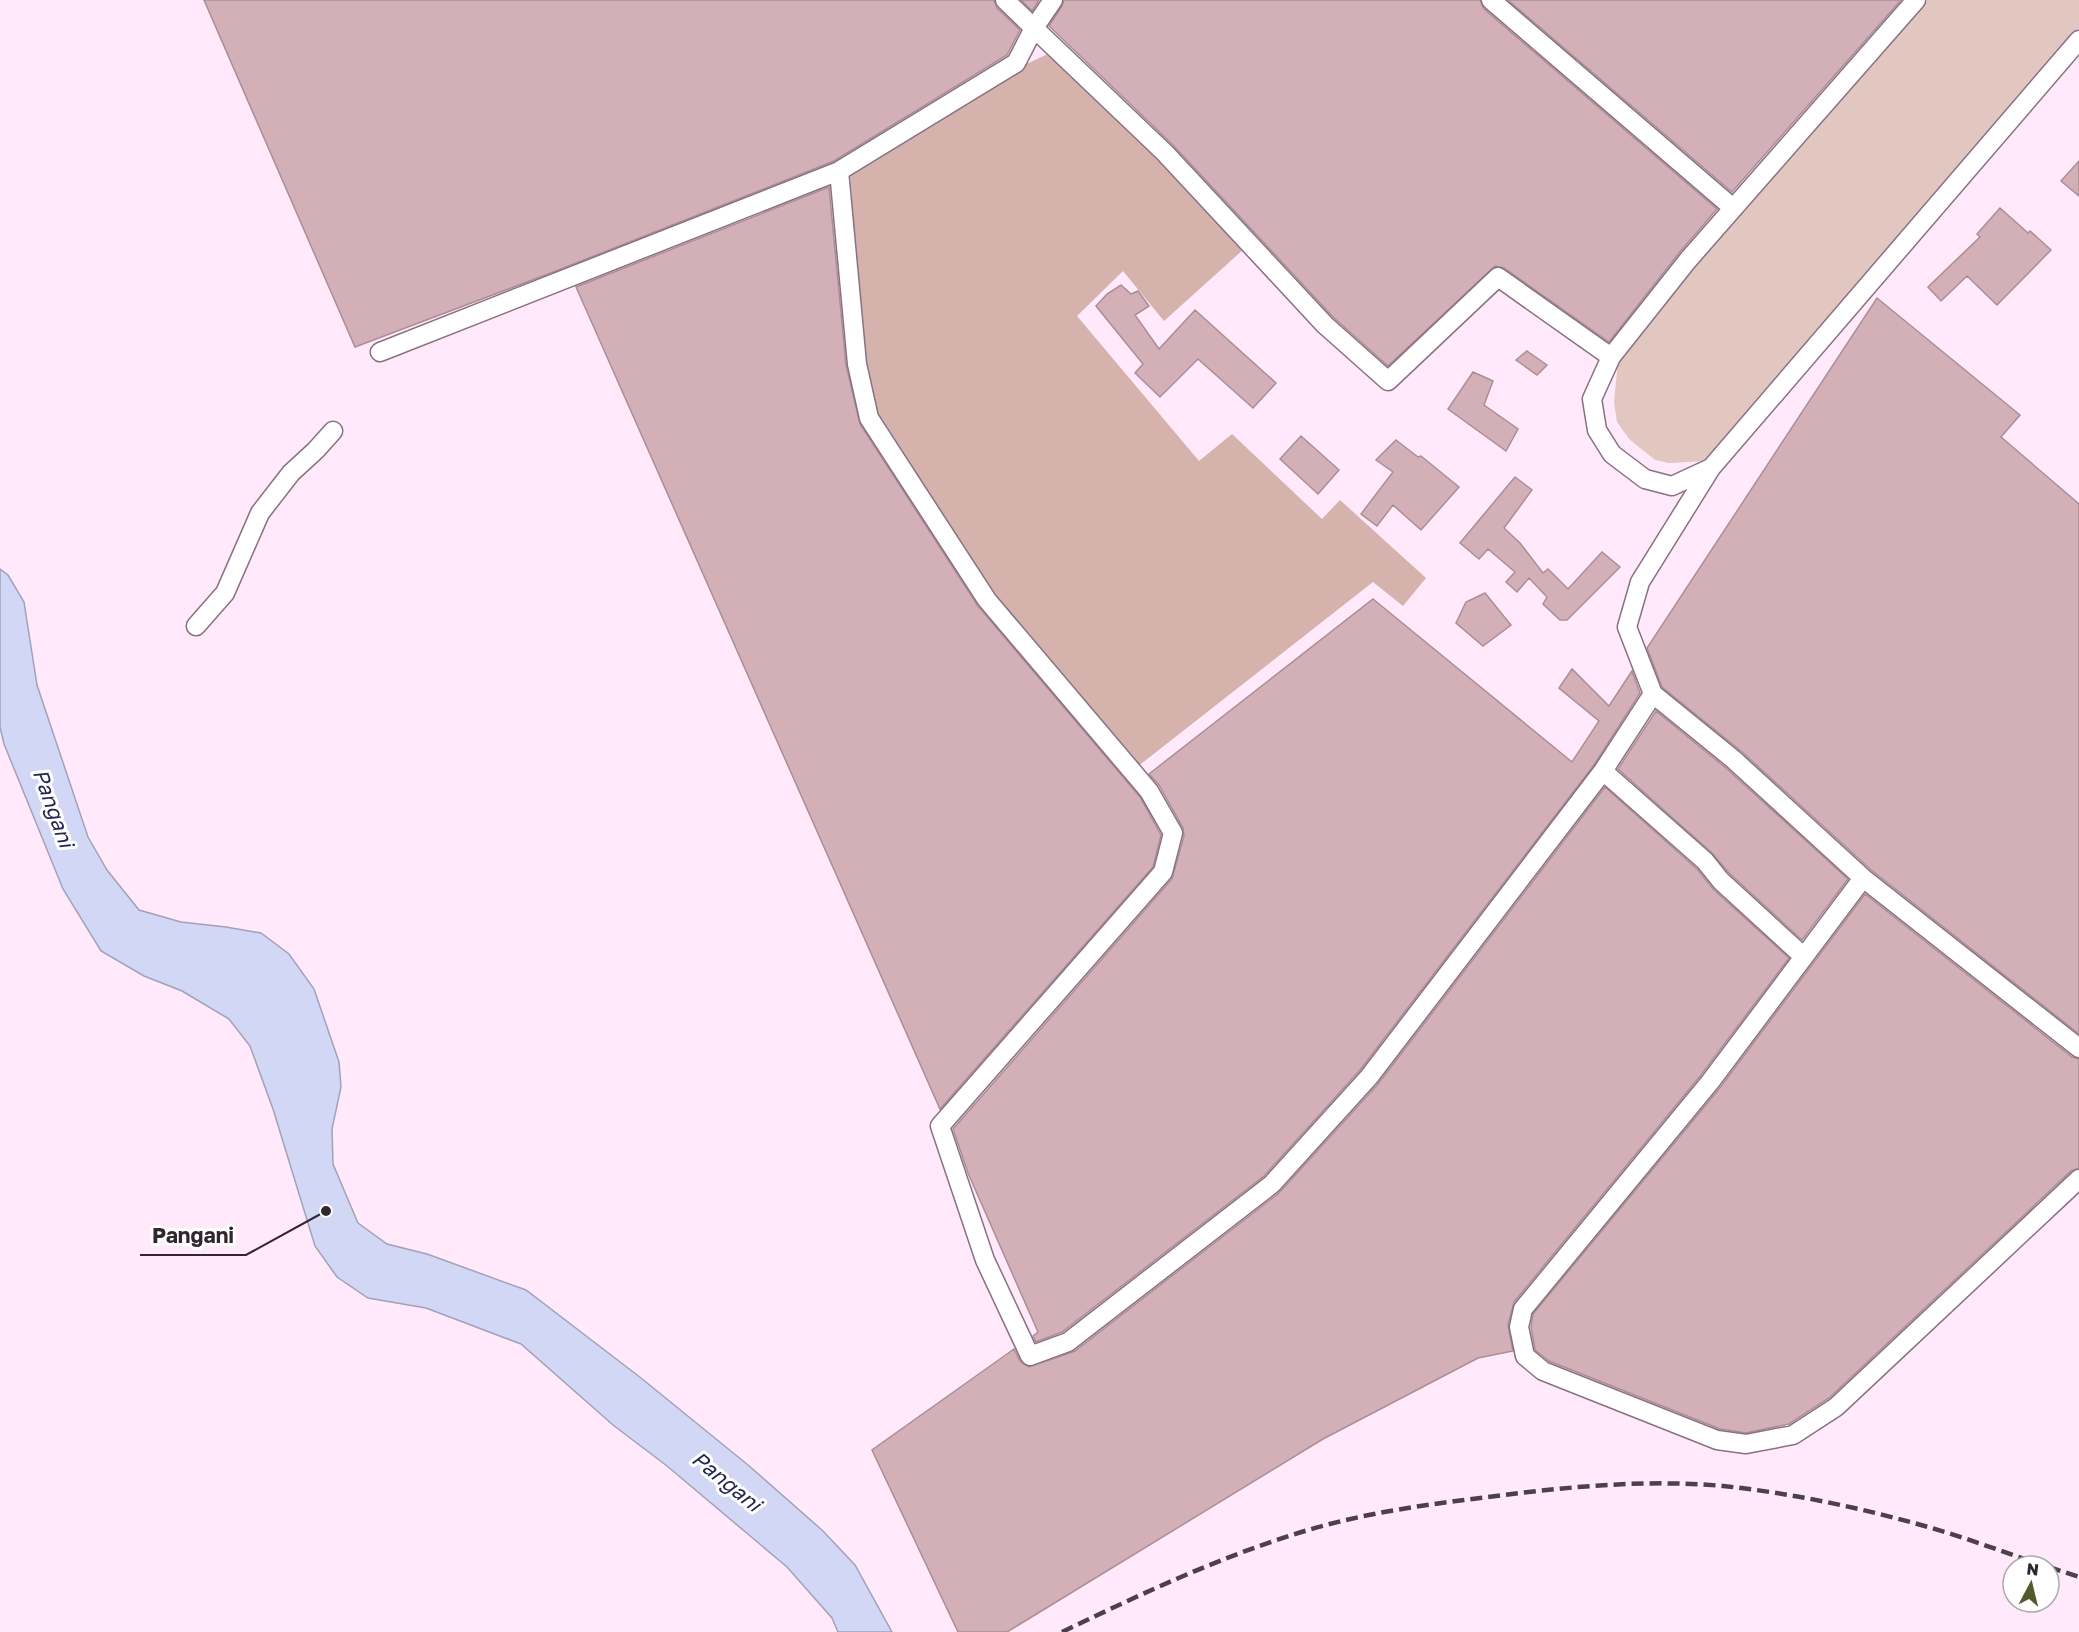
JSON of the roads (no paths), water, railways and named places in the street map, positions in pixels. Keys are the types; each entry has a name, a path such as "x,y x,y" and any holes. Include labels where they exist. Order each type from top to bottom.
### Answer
{"street":[{"path":"1005,0 1165,153 1325,325 1388,381 1498,277 1611,357"},
{"path":"380,352 839,171 1016,63 1034,28 1053,0"},
{"path":"1491,0 1733,208"},
{"path":"1711,468 1671,486 1645,479 1612,454 1597,430 1592,399 1611,357 1688,260 1916,0"},
{"path":"2079,40 1711,468 1640,582 1627,627 1653,694 1733,759 1863,878 2079,1048"},
{"path":"839,171 857,364 869,418 987,600 1149,791 1173,833 1163,872 940,1126 986,1260 1030,1356 1068,1342 1272,1184 1369,1077 1603,771 1653,694"},
{"path":"196,626 225,593 260,513 291,473 333,431"},
{"path":"1603,771 1705,861 1721,880 1804,957"},
{"path":"1863,878 1710,1082 1523,1309 1519,1328 1525,1356 1543,1371 1717,1440 1746,1444 1793,1435 1836,1407 2079,1179"}],"water":[{"path":"0,569 8,575 24,602 37,685 88,837 107,870 139,910 181,922 261,933 289,954 314,989 339,1062 341,1087 332,1129 333,1164 358,1223 387,1244 427,1254 526,1290 641,1378 748,1465 823,1531 855,1565 892,1632 838,1632 832,1618 787,1567 667,1466 613,1425 521,1344 426,1308 368,1298 337,1277 315,1246 273,1109 250,1046 229,1019 182,991 144,976 101,951 63,889 4,744 0,727"}],"railway":[{"path":"1062,1632 1204,1567 1316,1528 1389,1511 1439,1503 1605,1485 1694,1484 1800,1497 1928,1527 2010,1554"},
{"path":"2061,1571 2079,1577"}],"place":[{"name":"Pangani","path":"326,1211"}]}
